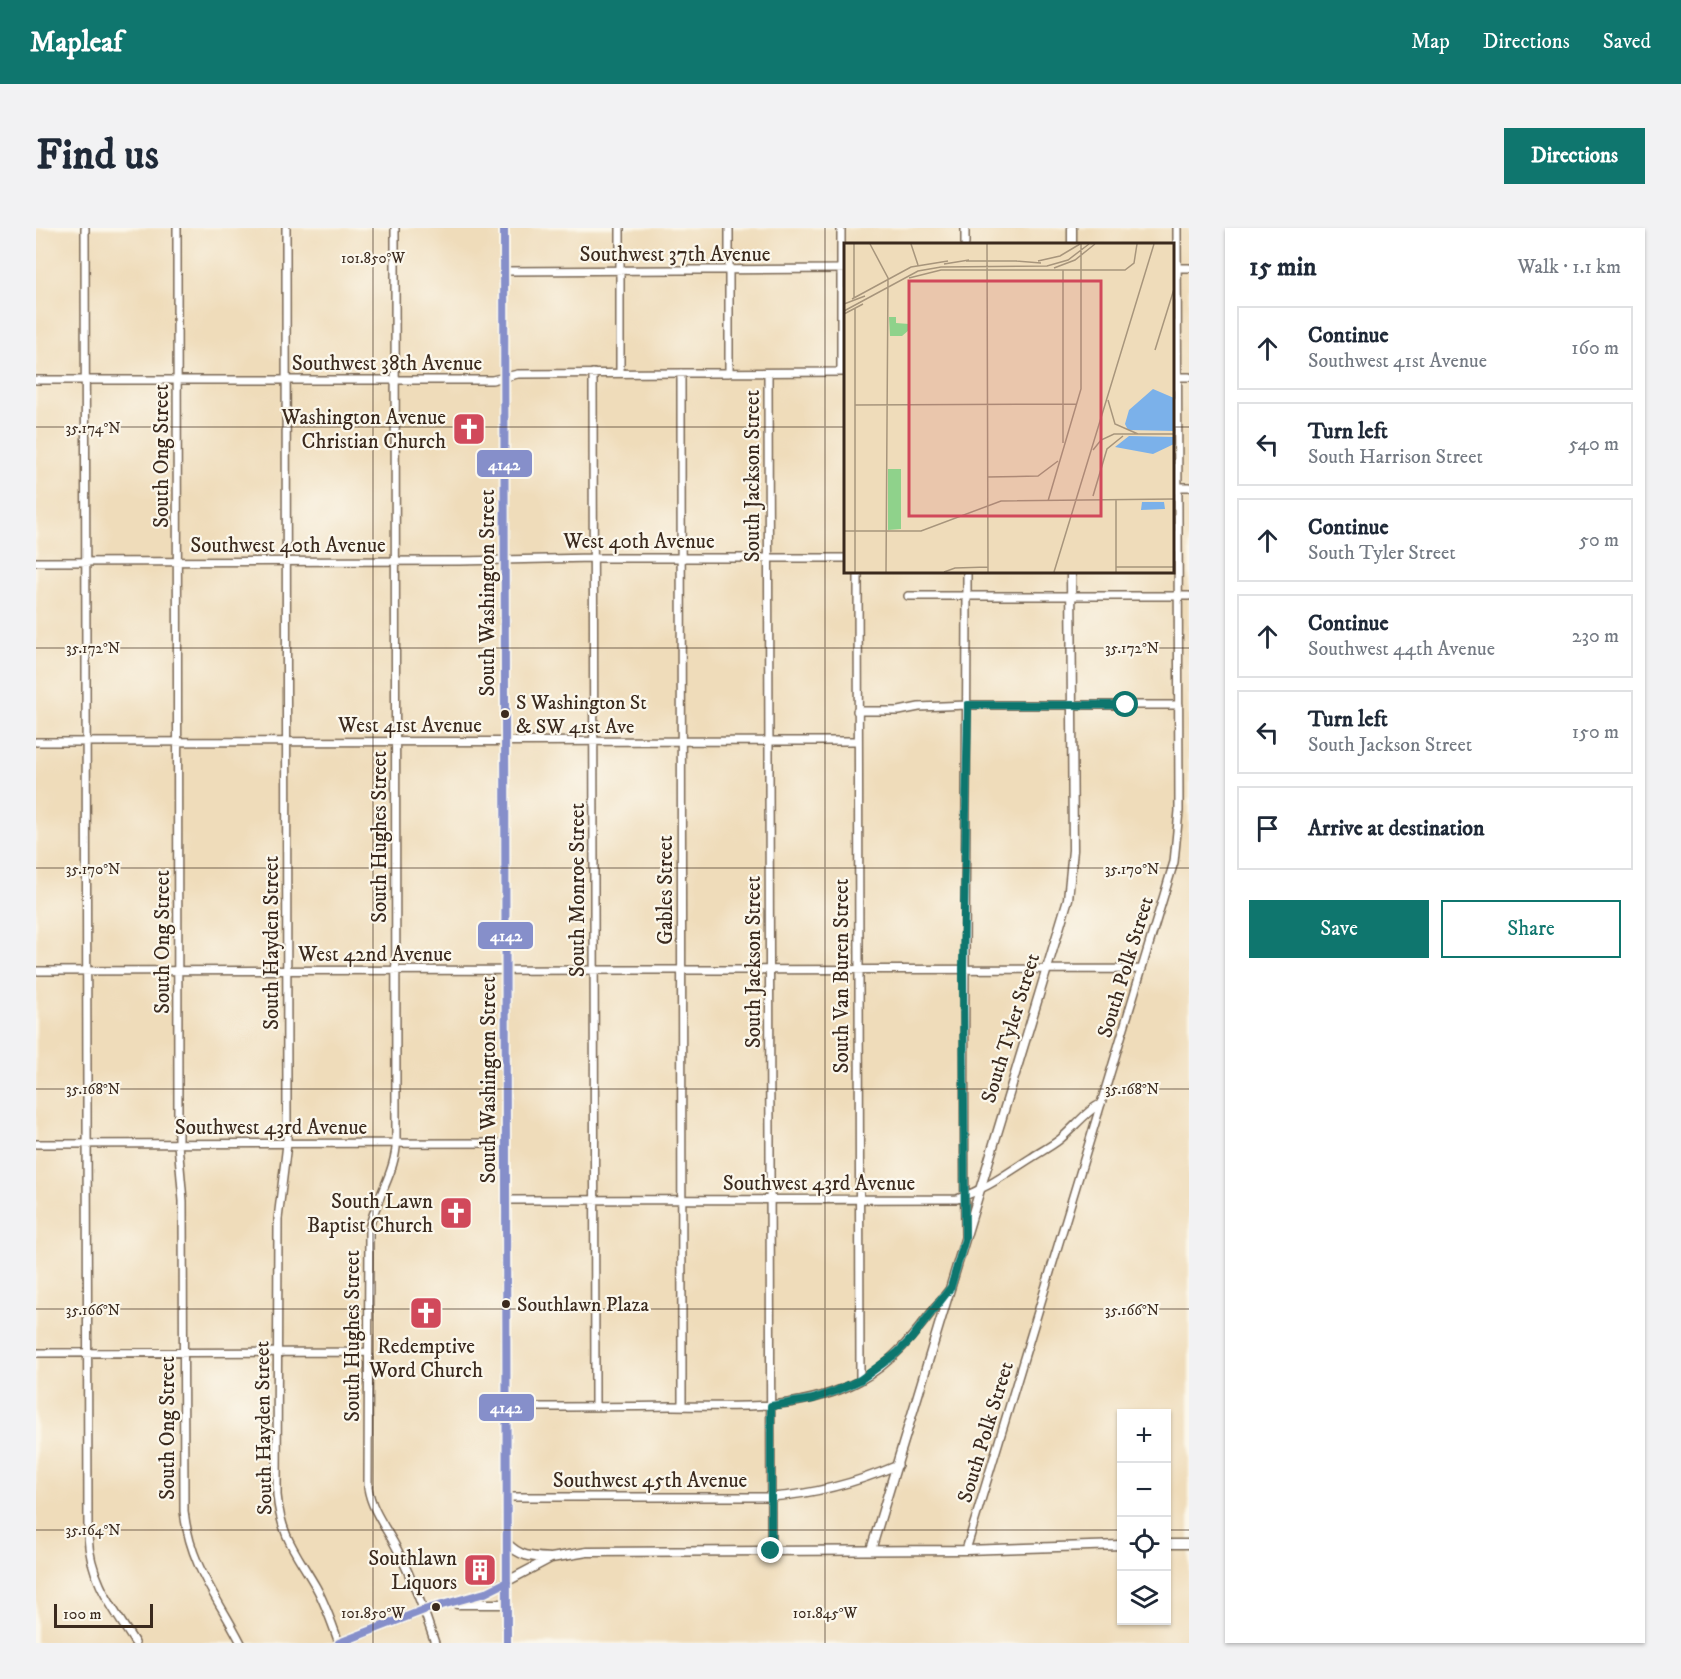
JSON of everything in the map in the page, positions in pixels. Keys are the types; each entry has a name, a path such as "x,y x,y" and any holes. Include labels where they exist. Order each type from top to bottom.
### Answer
{"main road":[{"name":"South Washington Street","path":"504,228 507,1643"},
{"name":"South Tyler Street","path":"871,1550 1068,899 1072,879 1073,850 1071,573"},
{"path":"507,1543 514,1551 525,1556 551,1558 587,1552 966,1550 1117,1545"},
{"path":"1171,1544 1189,1544"},
{"path":"339,1643 428,1609 485,1593 551,1558"},
{"path":"428,1609 459,1604 507,1604"}],"street":[{"path":"85,228 88,1536 96,1580 135,1643"},
{"name":"South Ong Street","path":"177,228 178,1144 183,1201 184,1511 188,1541 201,1574 241,1643"},
{"name":"South Hayden Street","path":"286,228 287,1144 278,1219 277,1495 281,1521 292,1549 322,1599 339,1643"},
{"name":"South Hughes Street","path":"395,228 396,1143 394,1159 374,1208 369,1229 368,1477 370,1498 428,1609 435,1643"},
{"path":"620,228 620,373"},
{"name":"South Jackson Street","path":"729,228 729,373"},
{"path":"841,228 843,372"},
{"name":"South Polk Street","path":"966,1550 1174,862 1177,840 1179,705 1175,487 1177,228"},
{"path":"1175,268 1189,268"},
{"name":"Southwest 37th Avenue","path":"504,271 843,269"},
{"name":"Southwest 38th Avenue","path":"36,380 492,380 518,374 843,372"},
{"name":"South Monroe Street","path":"593,373 595,1407"},
{"name":"Gables Street","path":"681,373 682,1406"},
{"name":"South Jackson Street","path":"768,373 771,1551"},
{"path":"1175,377 1189,377"},
{"path":"1175,487 1189,487"},
{"name":"West 40th Avenue","path":"504,560 844,558"},
{"name":"Southwest 40th Avenue","path":"36,562 504,560"},
{"name":"South Van Buren Street","path":"858,573 857,969 860,1380"},
{"path":"965,1239 963,969 968,705 967,573"},
{"path":"908,596 1189,596"},
{"path":"857,711 899,711 920,706 968,705 1179,705"},
{"name":"West 41st Avenue","path":"36,742 857,741"},
{"name":"West 42nd Avenue","path":"36,971 1142,969"},
{"name":"Southwest 43rd Avenue","path":"506,1200 957,1199 1001,1180 1057,1142 1094,1106 1101,1104"},
{"name":"Southwest 43rd Avenue","path":"36,1144 506,1143"},
{"path":"507,1407 771,1406 818,1397 860,1380 897,1353 911,1339 951,1287"},
{"path":"36,1353 368,1352"},
{"name":"Southwest 45th Avenue","path":"507,1497 802,1495 834,1488 898,1465"}],"transit line":[{"name":"4142","path":"504,228 507,1643"},
{"name":"4142","path":"339,1643 424,1610 485,1593 507,1582"}],"place":[{"name":"Washington Avenue Christian Church","path":"469,429"},
{"name":"S Washington St & SW 41st Ave","path":"505,714"},
{"name":"South Lawn Baptist Church","path":"456,1213"},
{"name":"Southlawn Plaza","path":"506,1304"},
{"name":"Redemptive Word Church","path":"426,1313"},
{"name":"Southlawn Liquors","path":"480,1570"}],"route":[{"path":"771,1551 771,1406 813,1399 836,1391 860,1380 897,1353 911,1339 951,1287 965,1239 963,969 968,705 1126,705"}]}
